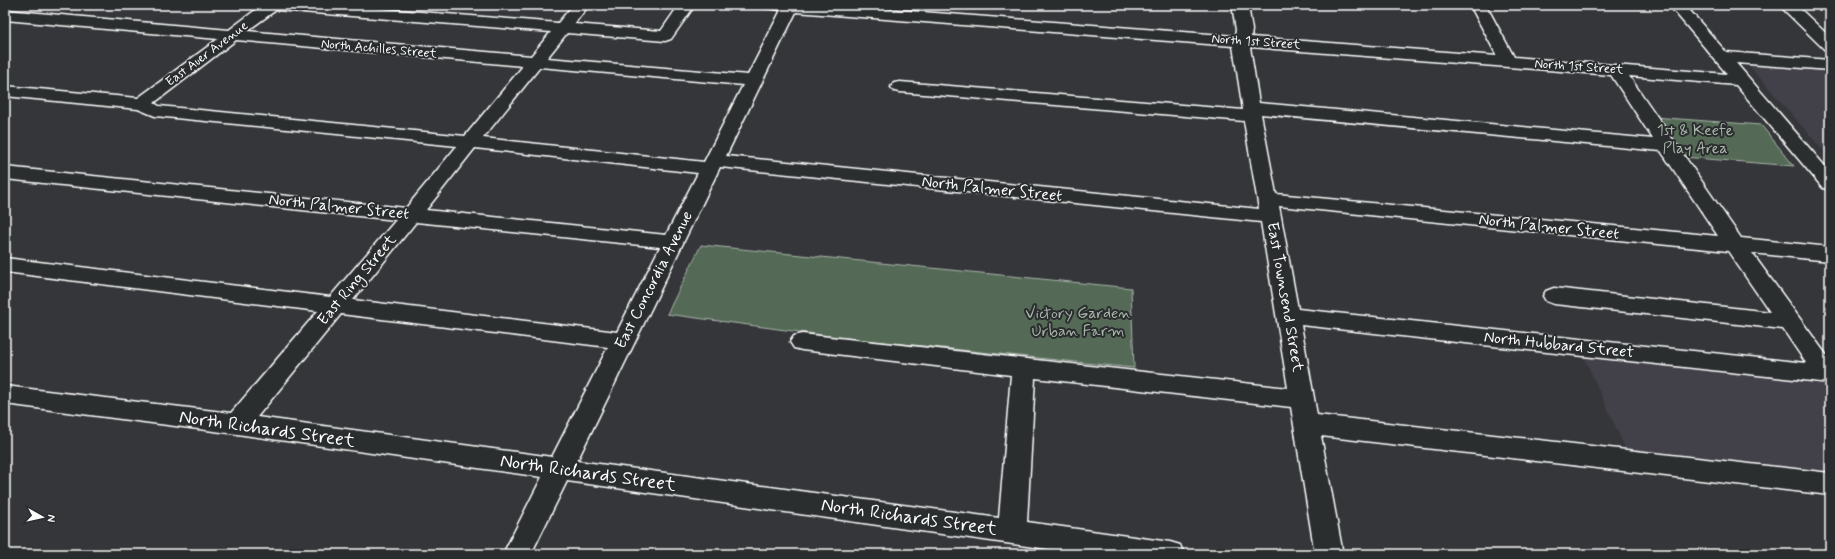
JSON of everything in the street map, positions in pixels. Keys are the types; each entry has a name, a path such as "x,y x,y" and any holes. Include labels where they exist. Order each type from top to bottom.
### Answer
{"street":[{"path":"5,9 12,5"},
{"path":"273,5 665,36 687,5"},
{"name":"East Auer Avenue","path":"142,104 273,5"},
{"name":"East Ring Street","path":"237,424 411,214 581,5"},
{"name":"East Townsend Street","path":"1240,5 1244,30 1241,49 1329,554"},
{"path":"1478,5 1508,62"},
{"path":"1677,5 1830,184"},
{"path":"1787,5 1830,46"},
{"name":"North 1st Street","path":"785,6 1742,80"},
{"name":"East Concordia Avenue","path":"517,554 754,81 785,6"},
{"name":"North Achilles Street","path":"5,15 534,63 754,81"},
{"path":"1806,23 1830,25"},
{"path":"1722,57 1830,65"},
{"path":"1616,70 1734,244 1828,373"},
{"path":"900,87 1253,112 1668,146"},
{"name":"North Palmer Street","path":"5,91 142,104 156,111 712,164 1734,244 1830,254"},
{"name":"North Palmer Street","path":"5,173 673,242"},
{"path":"5,265 624,341"},
{"path":"1554,296 1790,322"},
{"name":"North Hubbard Street","path":"1287,316 1828,373"},
{"path":"802,342 1302,399"},
{"path":"1012,531 1024,368"},
{"name":"North Richards Street","path":"5,395 237,424 1170,554"},
{"path":"1306,424 1830,484"}],"shaded area":[{"path":"1746,62 1830,68 1830,158"},
{"path":"1583,355 1830,382 1830,478 1628,454"}],"green space":[{"name":"1st & Keefe Play Area","path":"1653,117 1761,125 1794,166 1682,157"},
{"name":"Victory Garden Urban Farm","path":"701,245 1131,288 1134,368 837,337 667,314"}]}
